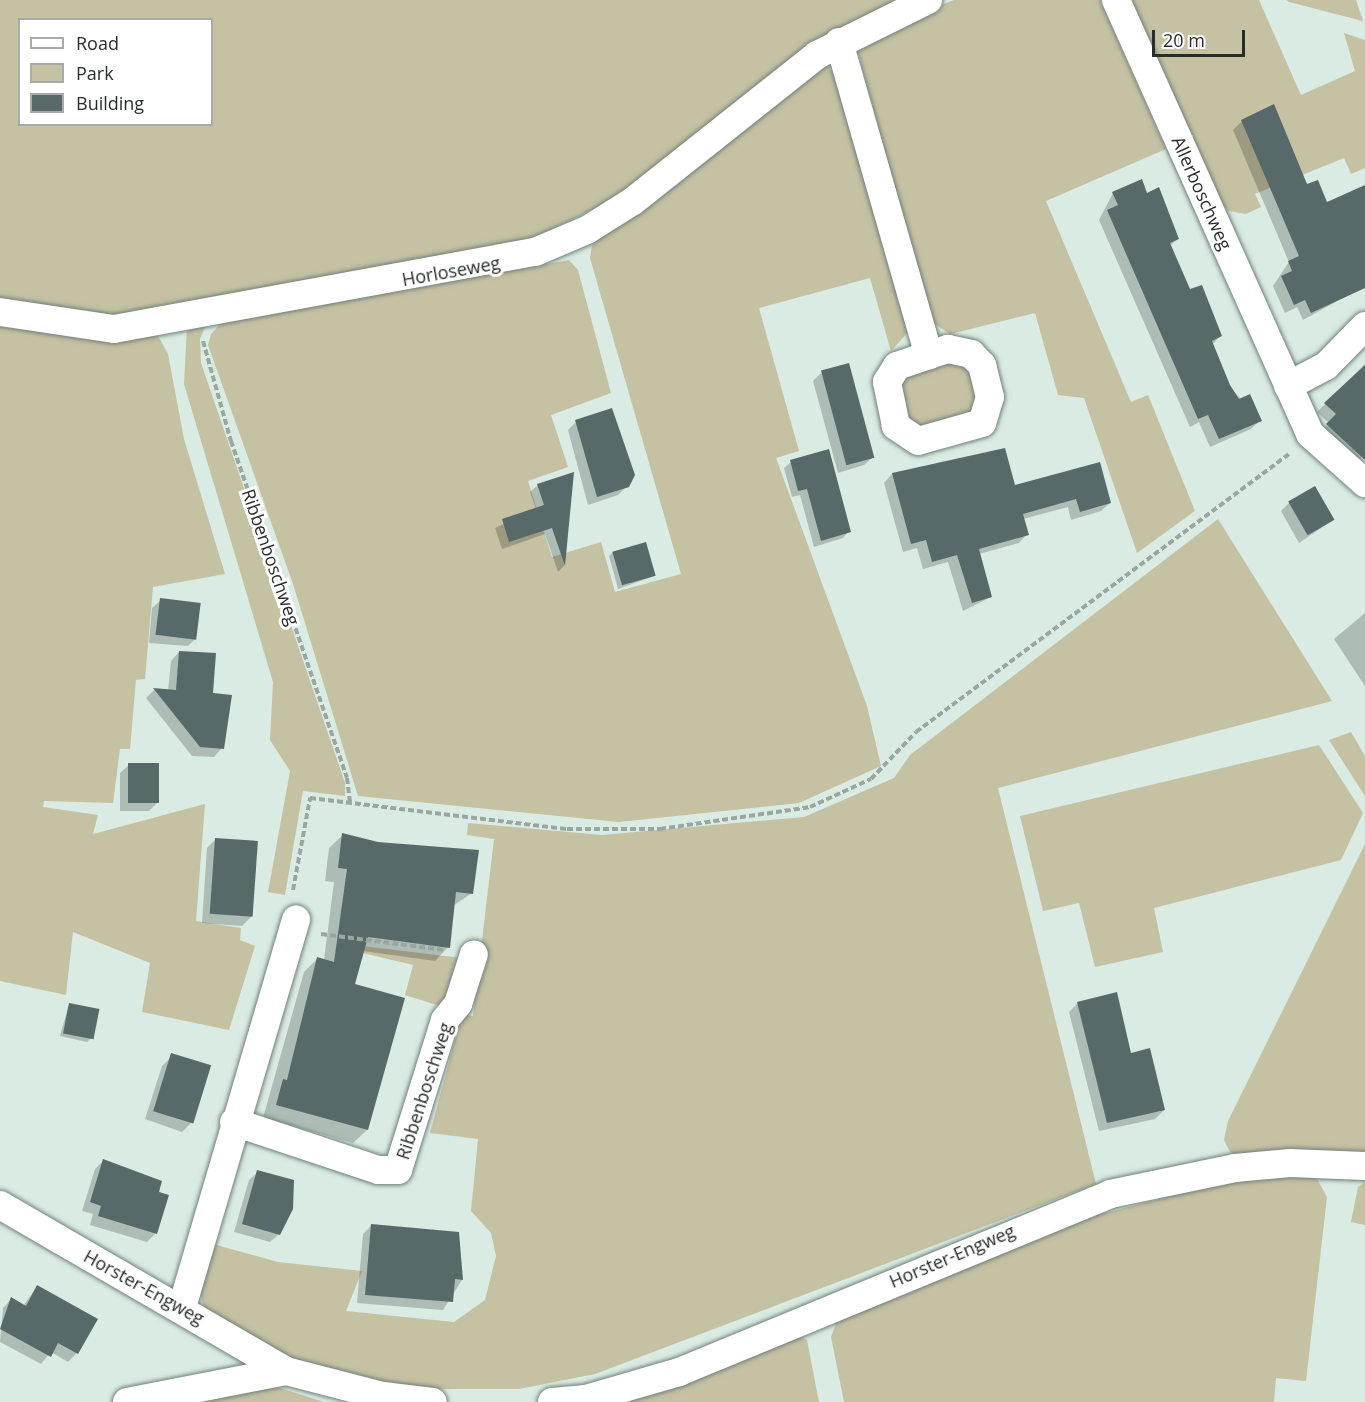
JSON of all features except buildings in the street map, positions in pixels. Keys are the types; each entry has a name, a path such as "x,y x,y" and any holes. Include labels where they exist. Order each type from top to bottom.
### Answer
{"street":[{"name":"Horloseweg","path":"0,312 95,330 508,261 561,242 633,201 762,95 838,42 928,0"},
{"name":"Allerboschweg","path":"1116,0 1310,434 1365,483"},
{"path":"838,42 929,355"},
{"path":"1288,386 1326,366 1365,326"},
{"path":"182,1307 234,1122 294,925"},
{"name":"Ribbenboschweg","path":"234,1122 378,1170 398,1170 445,1020 458,1004 474,954"},
{"name":"Horster-Engweg","path":"552,1402 586,1399 679,1372 1110,1194 1235,1168 1290,1162 1365,1166"},
{"name":"Horster-Engweg","path":"0,1205 182,1307 286,1371 383,1396 433,1402"},
{"name":"Horster-Engweg","path":"127,1402 286,1371"}],"path":[{"name":"Ribbenboschweg","path":"212,312 204,358 347,778 350,802"},
{"path":"474,954 294,925 290,905 310,798 567,829 660,829 794,811 871,779 916,732 1310,434"}],"green space":[{"path":"0,0 904,0 625,194 509,250 112,319 0,298"},
{"path":"954,0 1100,0 1166,149 1046,201 1131,402 1148,395 1195,511 1137,553 1084,398 1058,395 1035,313 950,334 930,321 858,52 920,13"},
{"path":"1128,0 1259,0 1301,95 1355,71 1344,33 1365,40 1365,168 1351,174 1344,158 1255,194 1261,207 1246,214 1229,211 1220,204"},
{"path":"1286,0 1356,0 1363,21 1289,2"},
{"path":"826,66 837,75 908,332 891,351 870,278 759,308 799,451 776,458 867,706 881,766 799,803 619,822 358,796 293,584 208,345 211,334 222,322 569,260 578,270 611,393 551,415 568,467 528,481 552,557 601,542 615,592 681,574 590,258 592,245 797,79"},
{"path":"0,321 156,332 168,354 184,439 225,574 153,587 145,679 136,680 130,749 120,749 113,803 44,801 43,807 98,815 93,834 205,804 196,921 241,928 240,940 255,946 229,1030 142,1012 150,963 73,932 66,995 0,981"},
{"path":"207,323 200,339 201,363 345,783 345,796 303,791 285,895 268,892 290,771 270,740 273,682 184,384 187,327"},
{"path":"950,361 968,367 978,399 973,414 925,430 911,425 901,379"},
{"path":"1218,519 1332,701 998,788 1096,1184 595,1374 519,1389 418,1389 300,1365 204,1308 200,1294 213,1244 278,1262 362,1271 346,1311 454,1322 485,1300 496,1256 491,1233 471,1211 478,1139 430,1133 462,1014 473,1016 494,839 467,835 468,823 602,835 804,817 894,778 910,755"},
{"path":"1351,732 1365,756 1365,796 1329,740"},
{"path":"1319,745 1363,813 1341,860 1154,908 1163,952 1095,967 1079,903 1043,911 1020,816"},
{"path":"1365,844 1365,1153 1232,1156 1224,1140 1228,1121"},
{"path":"346,944 461,958 443,1007 405,995 413,965 346,949"},
{"path":"1316,1177 1327,1197 1306,1381 1276,1378 1274,1402 844,1402 831,1337 838,1317 1059,1225 1225,1182"},
{"path":"1365,1182 1365,1225 1351,1222 1358,1187"},
{"path":"797,1334 807,1340 819,1402 626,1402"},
{"path":"277,1387 324,1402 188,1402"}]}
